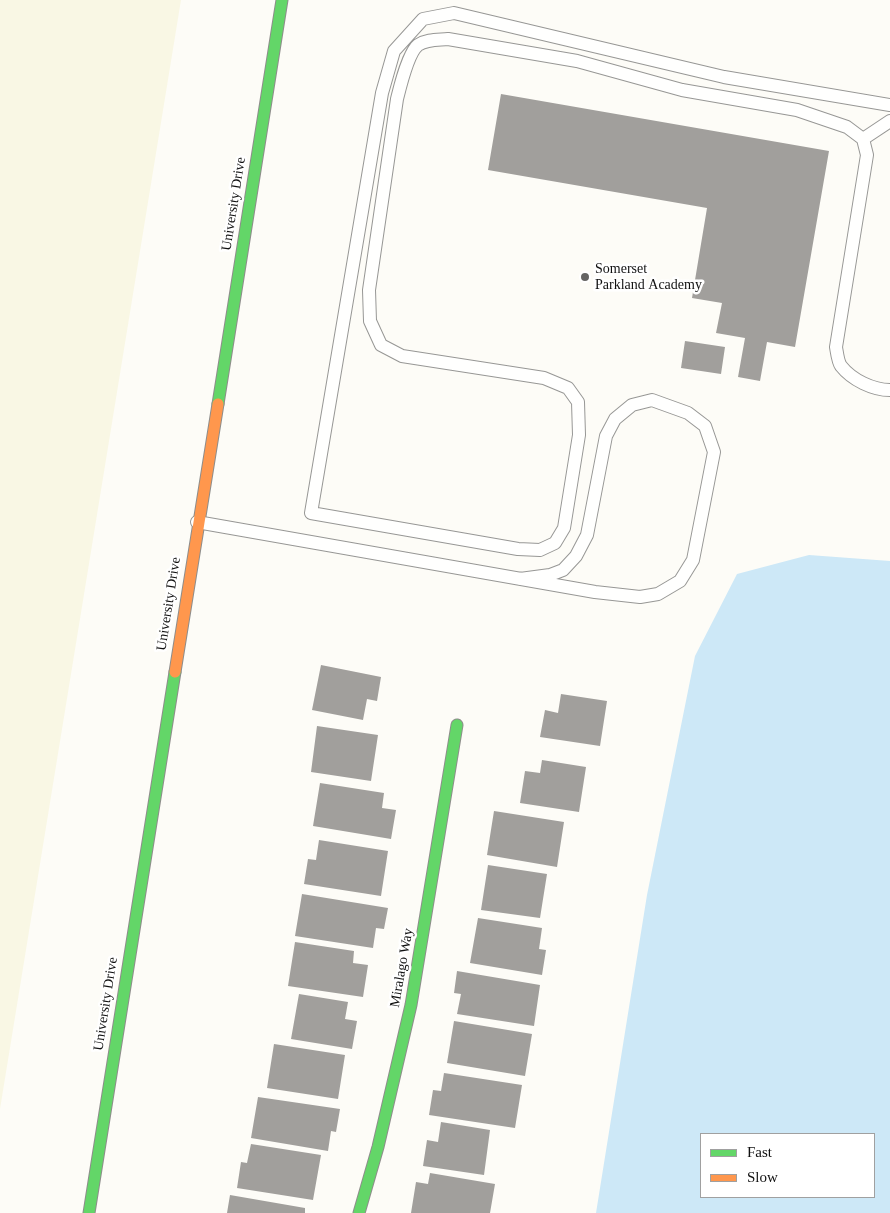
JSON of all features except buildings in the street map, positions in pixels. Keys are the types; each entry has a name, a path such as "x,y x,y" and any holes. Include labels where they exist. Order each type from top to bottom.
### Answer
{"main road":[{"name":"University Drive","path":"88,1213 282,0"},
{"name":"Miralago Way","path":"360,1213 383,1128 411,1005 457,725"}],"lane":[{"path":"890,104 724,77 454,13 423,19 394,51 382,93 311,512 518,549 540,550 555,543 564,528 579,435 578,402 568,388 544,378 402,356 380,346 370,321 369,290 397,99 402,75 416,46 428,40 448,39 577,60 682,90 797,110 847,127 863,139 867,155 836,347 840,365 855,378 869,386 890,390"},
{"path":"863,139 890,121"},
{"path":"197,522 520,579 594,592 640,598 658,594 680,581 693,560 714,452 705,426 688,413 652,400 632,405 615,419 606,436 587,535 576,556 562,570 550,576 520,579"}],"shaded area":[{"path":"0,0 181,0 0,1109"}],"water":[{"path":"809,555 890,561 890,1213 596,1213 647,895 695,656 737,574"}],"traffic: fast":[{"path":"218,404 282,0"},
{"path":"89,1213 175,672"},
{"path":"359,1213 378,1147 411,1005 457,725"}],"traffic: slow":[{"path":"175,672 218,404"}],"place":[{"name":"Somerset Parkland Academy","path":"585,277"}]}
